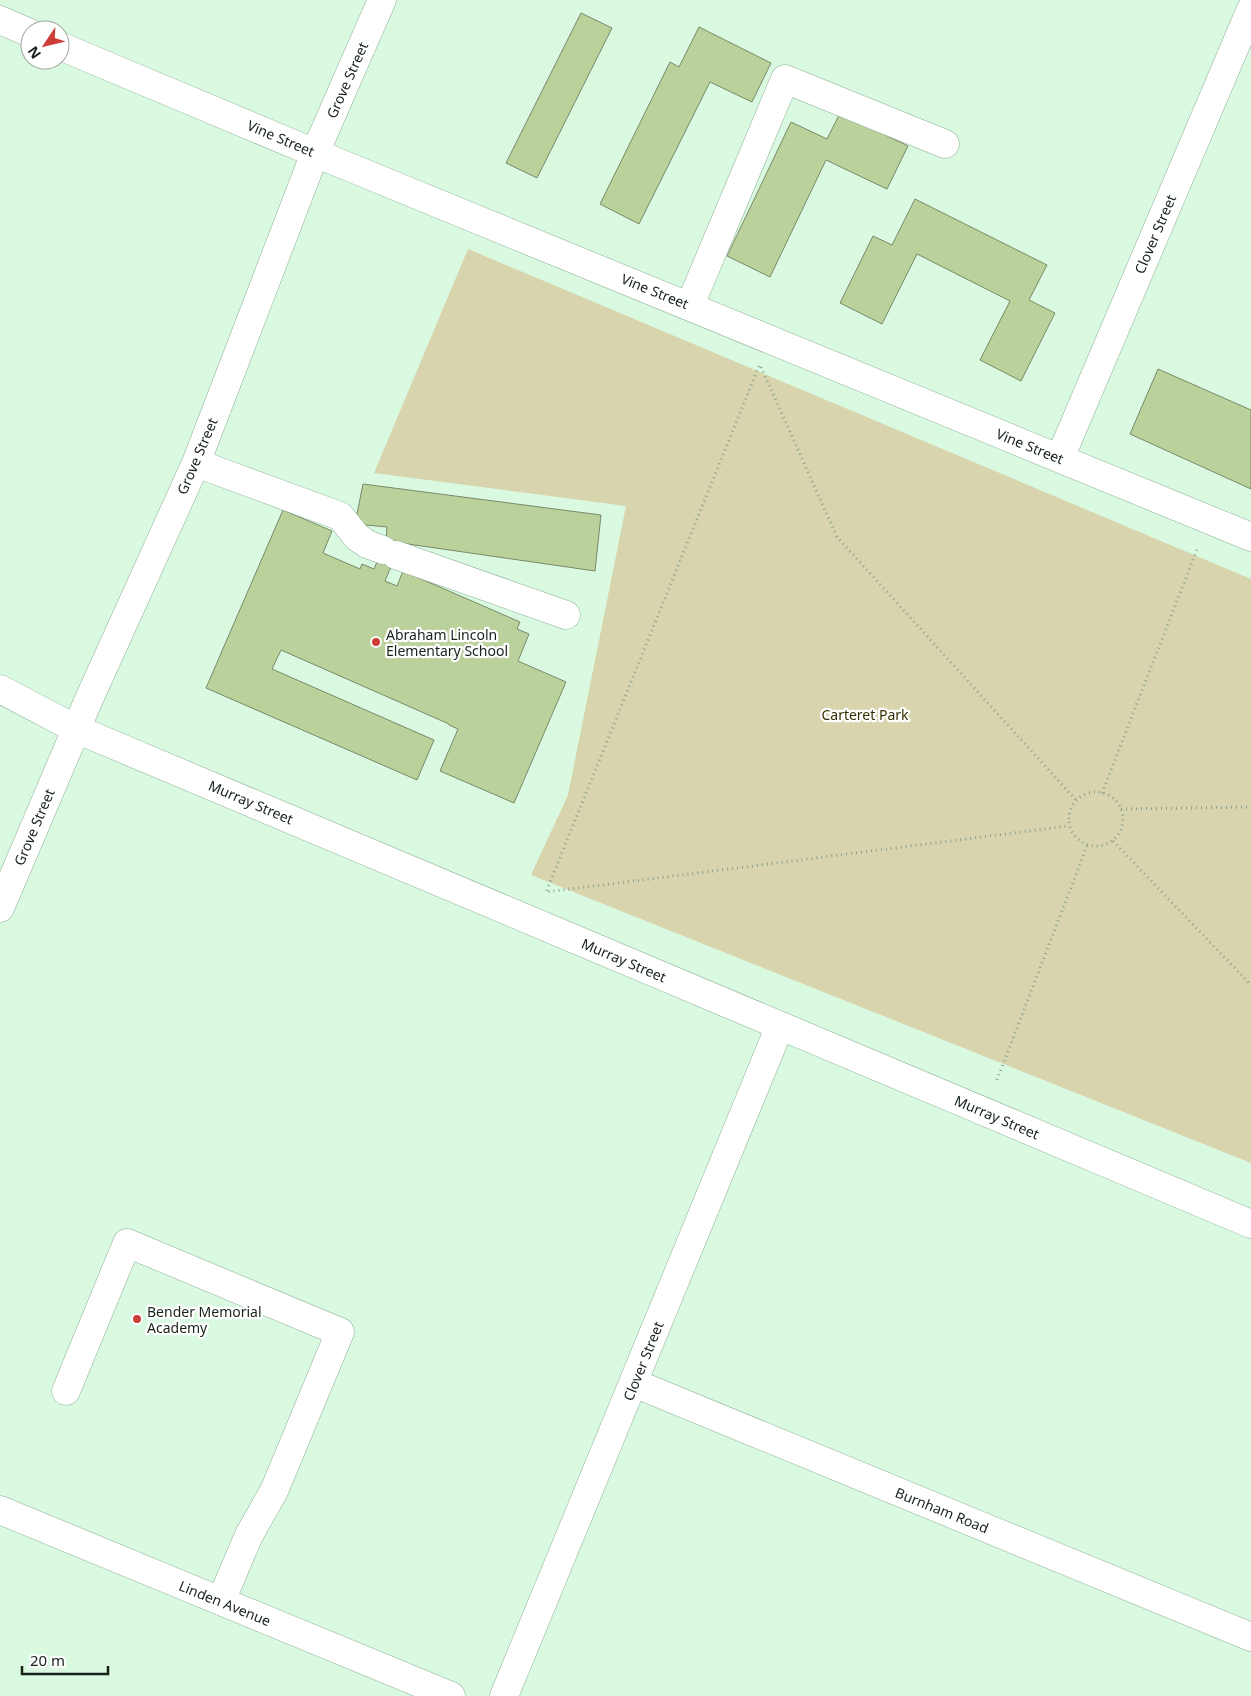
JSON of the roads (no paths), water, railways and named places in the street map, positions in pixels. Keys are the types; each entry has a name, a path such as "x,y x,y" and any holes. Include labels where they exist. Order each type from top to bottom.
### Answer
{"street":[{"name":"Grove Street","path":"0,908 76,729 196,463 315,153 382,0"},
{"name":"Clover Street","path":"1060,458 1251,9"},
{"path":"0,20 20,29"},
{"name":"Vine Street","path":"70,50 315,153 690,305 1251,537"},
{"path":"690,305 785,79 945,144"},
{"path":"196,463 340,516 357,536 367,544 566,615"},
{"name":"Murray Street","path":"0,688 76,729 1251,1224"},
{"name":"Clover Street","path":"504,1696 780,1026"},
{"path":"66,1391 127,1243 340,1332 274,1491 249,1535 222,1601"},
{"name":"Burnham Road","path":"634,1383 1251,1638"},
{"name":"Linden Avenue","path":"0,1510 451,1696"}],"place":[{"name":"Abraham Lincoln Elementary School","path":"376,642"},
{"name":"Bender Memorial Academy","path":"137,1319"}],"park label":[{"name":"Carteret Park","path":"865,714"}]}
